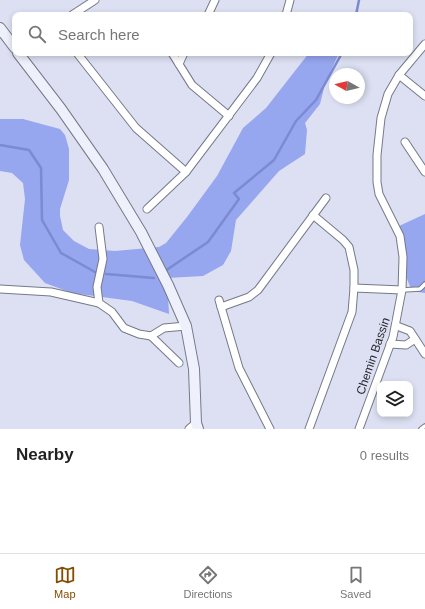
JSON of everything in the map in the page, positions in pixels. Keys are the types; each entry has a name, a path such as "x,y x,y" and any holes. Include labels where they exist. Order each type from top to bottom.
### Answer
{"street":[{"path":"77,12 95,0"},
{"path":"209,12 215,0"},
{"path":"287,12 290,0"},
{"path":"0,28 12,43"},
{"name":"Chemin Bassin","path":"359,429 397,326 402,290 403,257 400,236 379,194 377,182 377,155 381,118 388,94 399,74 425,44"},
{"path":"22,56 61,108 103,169 141,232 168,285 186,326 194,368 194,427"},
{"path":"78,56 136,128 186,172"},
{"path":"174,56 192,85 230,116"},
{"path":"179,64 183,56"},
{"path":"147,209 186,172 230,116 257,78 268,56"},
{"path":"399,74 425,96"},
{"path":"405,142 425,172"},
{"path":"270,429 239,368 220,304 249,297 258,290 326,198"},
{"path":"309,429 352,312 354,288 354,270 349,247 343,240 313,215"},
{"path":"99,227 103,259 97,287 99,303"},
{"path":"354,288 402,290"},
{"path":"0,289 51,292 99,303 112,312 124,328 139,334 152,336 179,362"},
{"path":"152,336 164,328 186,326"},
{"path":"397,326 410,331 420,341 425,354"},
{"path":"390,344 406,346 420,341"}],"lane":[{"path":"402,290 420,289 425,284"},
{"path":"421,429 425,426"}],"shaded area":[{"path":"307,56 338,56 332,68 329,68 329,75 320,104 305,123 307,130 305,154 279,171 236,220 231,251 223,265 203,276 167,278 169,314 132,301 72,293 45,283 24,260 20,245 25,199 23,183 12,173 0,171 0,119 23,119 60,129 65,135 69,149 69,180 60,209 63,230 74,241 89,249 115,251 159,247 166,243 217,176 243,128 266,108"},
{"path":"425,214 425,293 412,291 400,262 399,226"}],"waterway":[{"path":"357,12 359,0"},
{"path":"165,271 208,242 239,199 234,193 274,160 296,121 316,100 340,56"},
{"path":"0,145 29,150 41,168 42,220 61,253 95,272"},
{"path":"106,274 154,278"}]}
